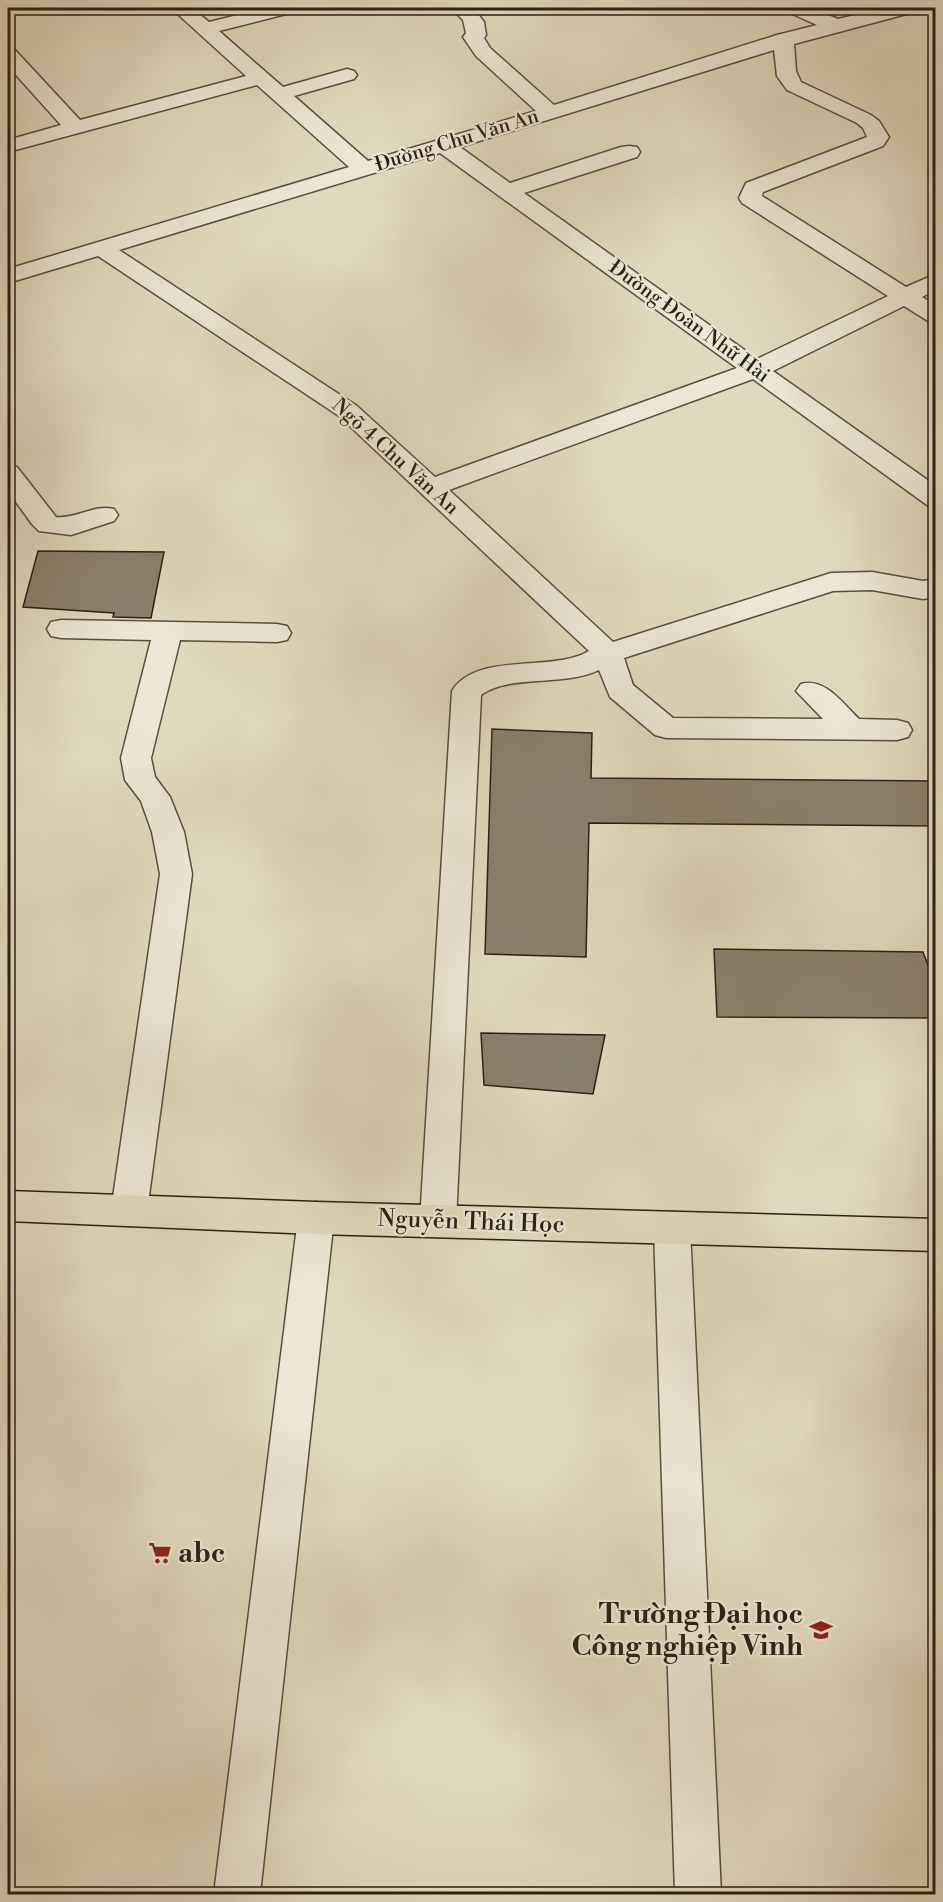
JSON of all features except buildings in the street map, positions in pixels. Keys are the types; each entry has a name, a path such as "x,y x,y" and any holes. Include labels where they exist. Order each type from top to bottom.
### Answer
{"main road":[{"name":"Nguyễn Thái Học","path":"8,1206 316,1218 936,1234"}],"street":[{"path":"181,8 364,169"},
{"path":"205,29 287,8"},
{"path":"460,8 471,15 476,26 476,35 473,37 483,52 551,113"},
{"path":"795,8 834,25"},
{"name":"Đường Chu Văn An","path":"8,276 551,113 784,39 907,8"},
{"path":"784,39 786,75 789,81 794,86 864,119 872,125 878,136 875,141 754,188 750,198 936,316"},
{"path":"8,54 75,128"},
{"path":"279,94 347,75"},
{"path":"8,146 261,78"},
{"name":"Đường Đoàn Nhữ Hài","path":"443,145 936,499"},
{"path":"507,191 629,152"},
{"name":"Ngõ 4 Chu Văn An","path":"101,248 348,411 608,653"},
{"path":"430,488 755,370 936,281"},
{"path":"8,473 40,518 49,525 71,527 105,515"},
{"path":"438,1221 467,691 472,685 501,677 576,669 608,653 831,582 872,581 923,590 936,588"},
{"path":"61,629 277,633"},
{"path":"129,1211 176,874 168,832 155,797 140,780 136,758 168,631"},
{"path":"608,653 620,690 666,728 897,730"},
{"path":"811,691 852,730"},
{"path":"237,1894 316,1218"},
{"path":"672,1228 698,1894"}],"place":[{"name":"abc","path":"160,1553"},
{"name":"Trường Đại học Công nghiệp Vinh","path":"821,1630"}]}
